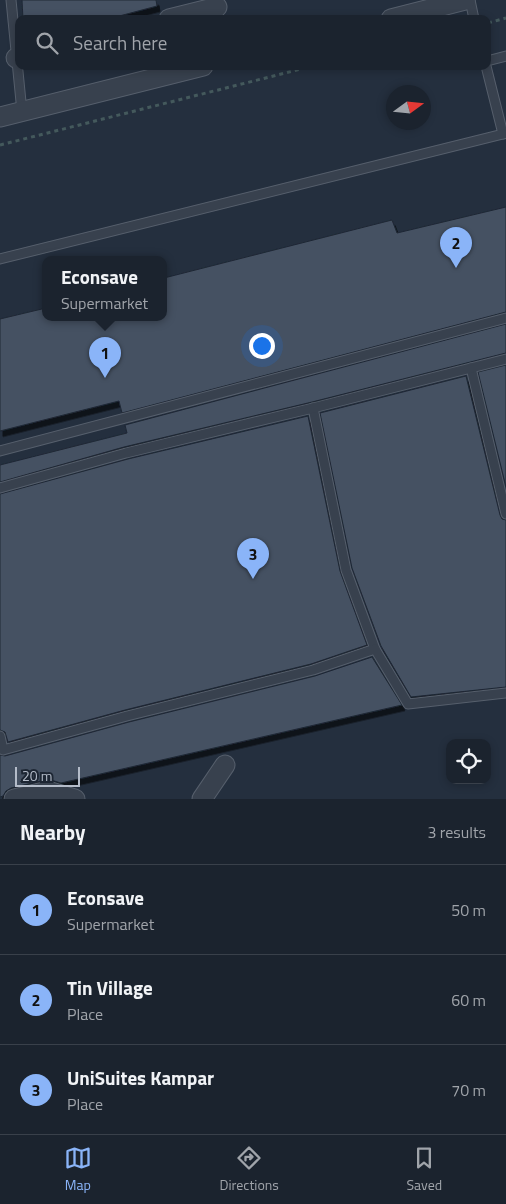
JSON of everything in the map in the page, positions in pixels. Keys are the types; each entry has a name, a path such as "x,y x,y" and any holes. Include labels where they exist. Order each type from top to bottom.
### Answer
{"street":[{"path":"407,15 465,0"},
{"path":"187,15 217,8"},
{"path":"0,117 187,70"},
{"path":"202,799 225,766"},
{"path":"14,799 48,791 75,799"}],"lane":[{"path":"11,0 15,33"},
{"path":"470,0 473,15"},
{"path":"491,60 506,56"},
{"path":"19,70 22,112"},
{"path":"0,259 504,133 487,70"},
{"path":"0,451 506,318"},
{"path":"0,488 126,453 506,359"},
{"path":"471,368 506,514"},
{"path":"313,408 346,570 375,649 408,704 506,693"},
{"path":"0,736 3,750 128,716 313,670 375,649"}],"path":[{"path":"491,22 506,18"},
{"path":"0,145 297,70"}],"building":[{"path":"22,0 156,0 157,6 123,15 23,15"},
{"path":"506,207 506,312 122,413 119,401 0,431 0,319 42,309 42,321 167,321 167,277 392,220 397,233"},
{"path":"506,324 506,353 124,447 0,482 0,465 127,433 125,425"},
{"path":"506,365 506,487 478,372"},
{"path":"466,376 500,515 502,519 506,520 506,687 411,697 381,646 352,568 320,413"},
{"path":"308,416 340,571 367,645 311,664 125,710 8,742 5,732 0,730 0,494 128,459"},
{"path":"372,657 402,705 61,783 45,780 11,788 0,797 0,755 5,756 129,722 315,676"}],"place":[{"name":"Tin Village","path":"456,268"},
{"name":"Econsave","path":"105,378"},
{"name":"UniSuites Kampar","path":"253,579"}]}
